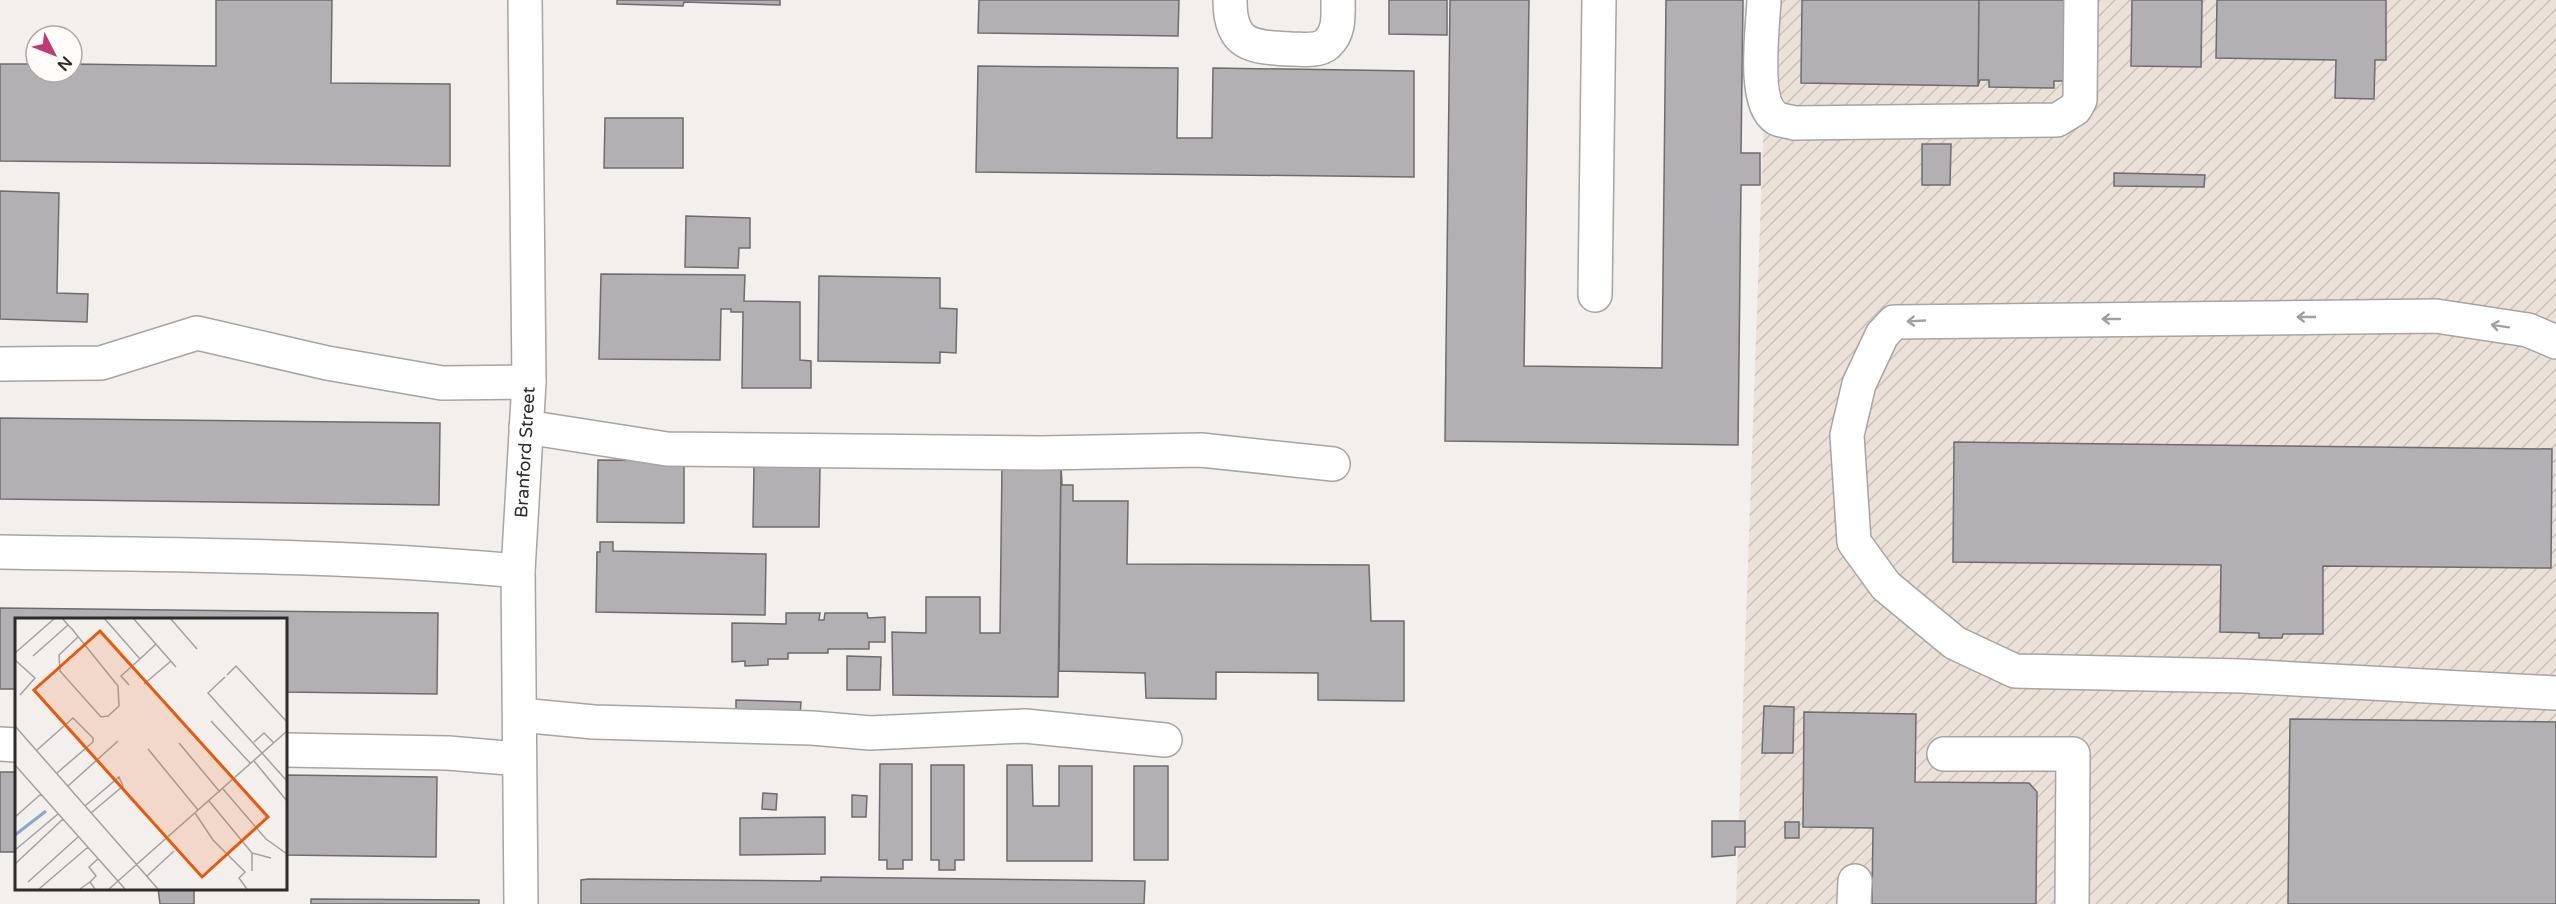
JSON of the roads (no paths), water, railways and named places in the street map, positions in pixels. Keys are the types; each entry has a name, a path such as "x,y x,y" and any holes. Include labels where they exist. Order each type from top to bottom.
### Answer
{"main road":[{"name":"Branford Street","path":"521,904 518,571 529,382 525,0"},
{"path":"1230,0 1230,22 1237,33 1256,48 1316,50 1326,45 1338,25 1338,0"},
{"path":"1594,295 1599,0"},
{"path":"1764,0 1761,91 1766,106 1776,119 1794,123 2057,120 2075,110 2080,100 2081,0"},
{"path":"2556,342 2528,330 2436,316 1894,322 1882,335 1859,384 1847,435 1854,542 1886,586 1955,644 2015,671 2241,676 2556,693"},
{"path":"0,364 101,363 197,333 327,363 442,383 529,382"},
{"path":"526,427 667,449 1042,453 1201,450 1333,464"},
{"path":"0,552 321,558 445,564 518,571"},
{"path":"520,716 594,722 812,728 870,733 1024,726 1165,740"},
{"path":"0,744 15,745"},
{"path":"286,750 448,753 519,759"},
{"path":"1944,754 2073,754 2072,904"}]}
